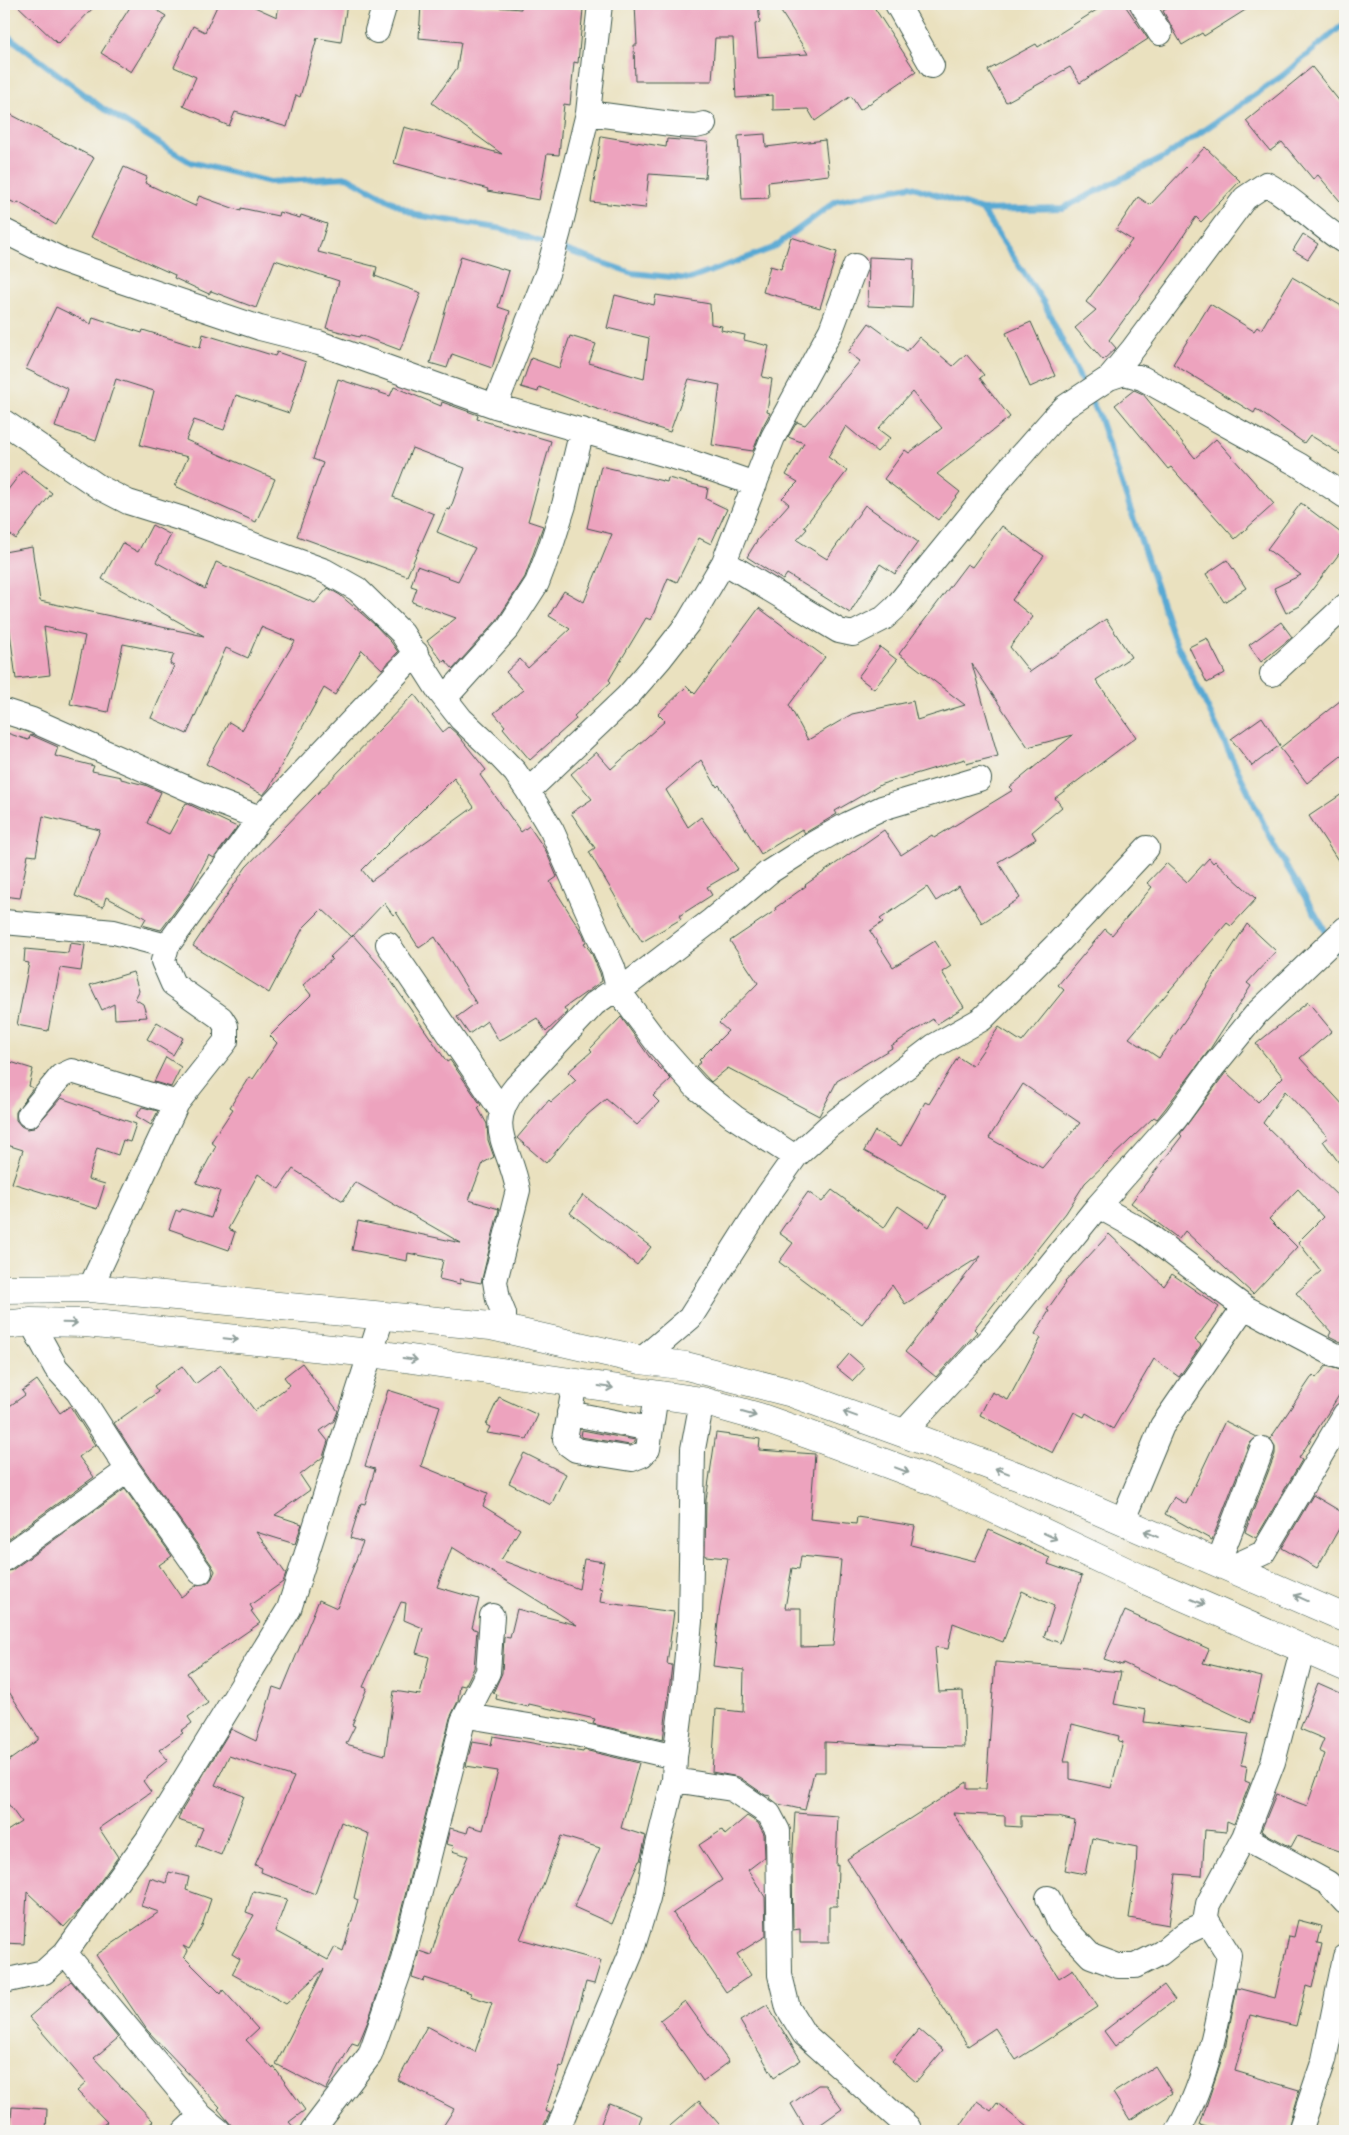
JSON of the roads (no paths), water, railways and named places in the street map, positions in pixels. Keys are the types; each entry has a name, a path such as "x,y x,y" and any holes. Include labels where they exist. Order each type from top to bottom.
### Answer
{"highway":[{"path":"4,1289 90,1288 490,1326 641,1360 686,1366 792,1393 1025,1479 1345,1618"},
{"path":"4,1325 31,1322 86,1323 370,1353 702,1401 793,1429 941,1484 1140,1578 1345,1667"}],"street":[{"path":"377,31 385,4"},
{"path":"495,406 548,271 559,231 588,113 600,4"},
{"path":"897,4 932,66"},
{"path":"1142,4 1160,33"},
{"path":"588,113 679,125 696,126 704,124"},
{"path":"1101,383 1245,198 1257,188 1266,184 1280,191 1345,242"},
{"path":"4,231 62,260 121,282 260,328 320,343 495,406 688,461 755,484"},
{"path":"528,791 628,697 688,623 724,562 773,438 831,330 855,266"},
{"path":"724,562 839,631 854,634 884,618 895,608 1001,478 1065,407 1101,383 1124,372 1142,378 1299,466 1345,496"},
{"path":"4,422 99,487 128,502 213,530 325,571 357,590 396,627 416,653 444,698 461,719 514,772 528,791 552,831 613,968 619,991 658,1044 696,1087 734,1117 795,1157"},
{"path":"444,698 508,628 537,583 564,505 582,430"},
{"path":"1272,674 1345,606"},
{"path":"90,1288 177,1103 226,1041 226,1026 221,1018 173,984 163,961 167,946 260,818 416,653"},
{"path":"4,711 32,720 260,818"},
{"path":"490,1326 504,1327 504,1314 498,1299 495,1282 518,1190 516,1176 499,1125 501,1110 505,1100 516,1087 594,1004 607,994 619,991 712,920 769,872 848,824 882,808 978,779"},
{"path":"641,1360 690,1318 768,1195 795,1157 829,1126 934,1046 982,1018 1050,952 1147,848"},
{"path":"4,922 114,932 167,946"},
{"path":"902,1433 990,1339 1098,1206 1176,1118 1212,1068 1257,1013 1345,929"},
{"path":"388,944 501,1110"},
{"path":"29,1115 61,1076 72,1071 177,1103"},
{"path":"1098,1206 1142,1231 1244,1307 1335,1355 1345,1358"},
{"path":"1122,1522 1162,1426 1244,1307"},
{"path":"4,1981 44,1972 65,1953 148,1839 289,1609 382,1317"},
{"path":"31,1322 56,1368 78,1392 128,1470 200,1572"},
{"path":"574,1382 564,1438 569,1445 576,1450 635,1459 648,1449 656,1394"},
{"path":"557,2131 631,1954 648,1898 674,1769 690,1621 693,1449 702,1401"},
{"path":"569,1413 650,1429"},
{"path":"1224,1566 1263,1553 1345,1414"},
{"path":"1224,1566 1262,1449"},
{"path":"4,1559 128,1470"},
{"path":"312,2131 370,2056 401,1967 463,1721 488,1672 492,1616"},
{"path":"1178,2131 1196,2094 1213,2046 1229,1955 1208,1922 1206,1916 1208,1904 1244,1837 1273,1762 1303,1648"},
{"path":"463,1721 468,1716 572,1733 732,1789 768,1814 778,1831 780,1975 788,2008 804,2034 908,2127 910,2131"},
{"path":"1244,1837 1328,1883 1345,1902"},
{"path":"1048,1898 1060,1924 1091,1956 1118,1966 1135,1966 1161,1953 1187,1932 1208,1922"},
{"path":"65,1953 193,2124 219,2131"},
{"path":"1300,2131 1324,2060 1345,1957"}],"waterway":[{"path":"560,248 632,273 690,279 773,248 836,201 910,186 982,210 1063,208 1165,157 1282,76 1345,23"},
{"path":"4,33 102,108 190,162 270,182 347,177 416,215 503,229 550,245"},
{"path":"982,210 1044,303 1085,388"},
{"path":"1089,397 1099,416 1173,636 1275,847 1329,937"},
{"path":"1334,945 1345,963"}]}
